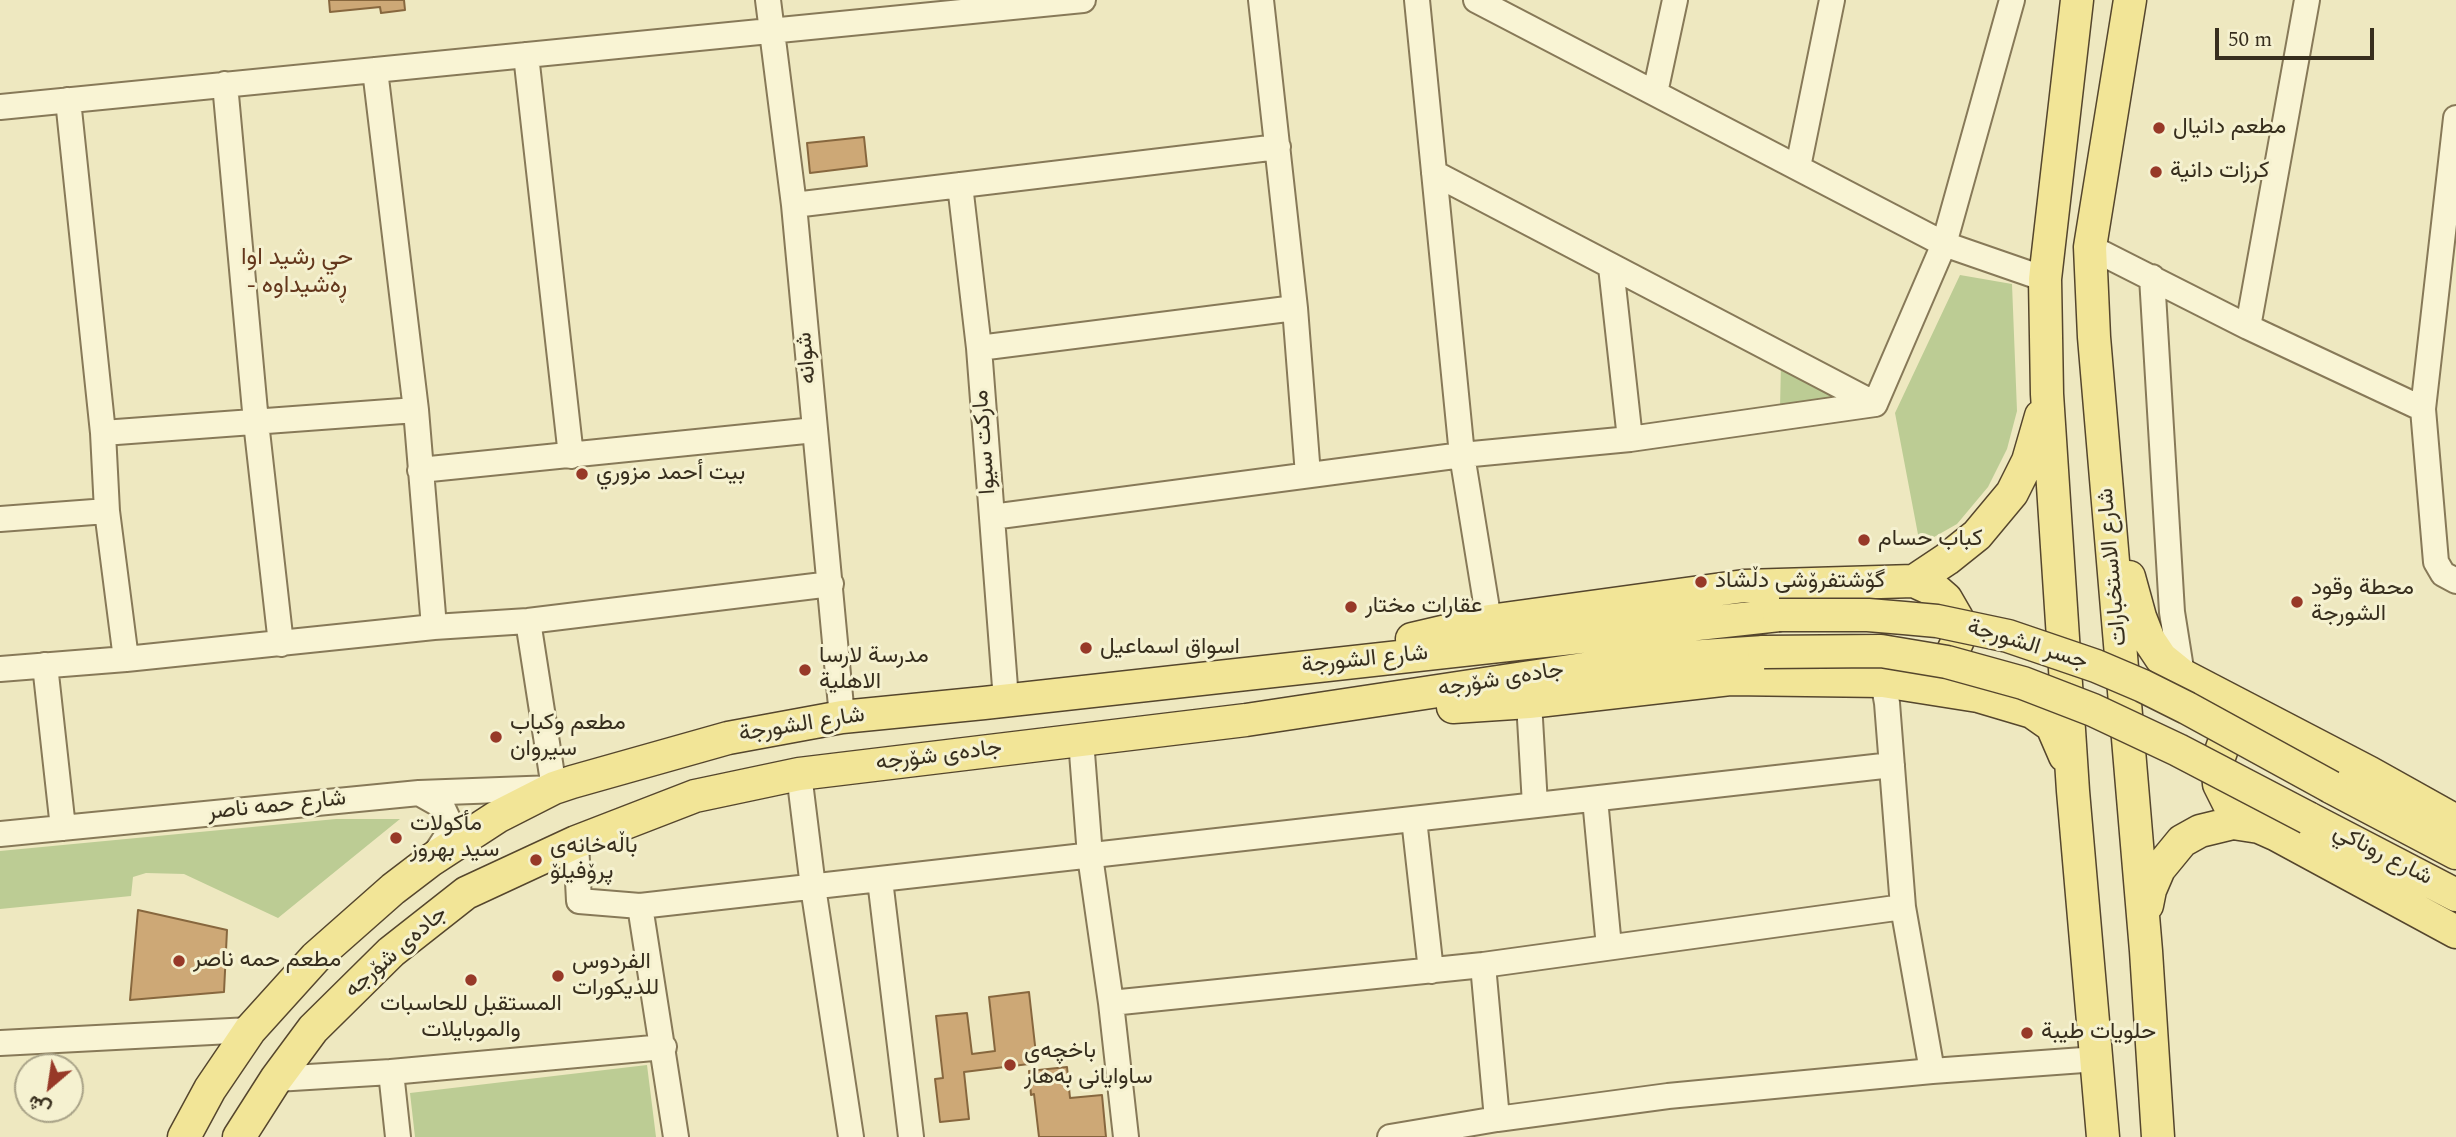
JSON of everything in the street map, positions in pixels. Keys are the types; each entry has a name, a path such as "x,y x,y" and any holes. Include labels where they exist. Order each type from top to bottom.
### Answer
{"main road":[{"path":"2077,0 2045,279 2047,394 2073,791 2103,1137"},
{"name":"شارع الاستخبارات","path":"2130,0 2091,247 2094,337 2146,951 2158,1137"},
{"path":"1914,581 1977,535 2012,493 2028,461 2047,394"},
{"path":"2108,495 2140,617 2149,640 2161,658 2182,675 2456,821"},
{"path":"1266,672 1489,621 1744,586 1914,581 1938,592 1946,599 1957,618 1958,640 1949,660 1932,673 1883,681"},
{"name":"شارع الشورجة","path":"184,1137 211,1089 250,1030 316,957 393,889 431,860 497,817 554,788 728,738 842,717 1779,615"},
{"name":"جسر الشورجة","path":"1779,615 1868,615 1937,621 2045,647 2143,686 2331,786"},
{"name":"جسر الشورجة","path":"1764,652 1881,651 1947,662 2023,683 2093,710 2178,750 2308,818"},
{"name":"جادەی شۆرجە","path":"239,1137 276,1079 313,1030 391,952 466,893 576,842 695,796 799,774 1246,720 1643,660 1764,652"},
{"path":"1246,720 1529,702 1730,679 1883,681 1978,696 2018,707 2043,718 2052,726 2062,745 2073,791"},
{"path":"990,751 995,702"},
{"path":"2253,713 2226,737 2218,761 2219,784 2230,806 2238,815 2456,932"},
{"name":"شارع روناكي","path":"2331,786 2456,853"},
{"name":"شارع روناكي","path":"2308,818 2456,895"},
{"path":"2146,951 2145,919 2150,890 2170,853 2182,841 2200,831 2233,823 2259,827"}],"street":[{"name":"شوانە","path":"768,0 794,205 842,717"},
{"path":"0,107 771,31 939,7 1083,0"},
{"path":"1261,0 1295,308 1308,475"},
{"path":"1417,0 1462,455 1489,621"},
{"path":"1476,0 1944,244 2045,279"},
{"path":"1655,93 1675,0"},
{"path":"1798,167 1832,0"},
{"path":"1875,404 1944,244 2012,0"},
{"path":"2248,327 2307,0"},
{"path":"526,55 571,456"},
{"path":"375,70 416,410 434,627"},
{"path":"225,84 256,422 281,644"},
{"path":"68,100 103,433 107,511 126,659"},
{"path":"2456,118 2423,410 2436,562 2443,574 2456,581"},
{"path":"794,205 1278,147"},
{"path":"1434,173 1875,404"},
{"name":"مارکت سیوا","path":"960,185 979,348 992,517 995,702"},
{"path":"2091,247 2248,327 2423,410"},
{"path":"1611,267 1630,439"},
{"path":"2152,277 2172,611 2182,675"},
{"path":"979,348 1295,308"},
{"path":"992,517 1462,455 1630,439 1875,404"},
{"path":"103,433 416,410"},
{"path":"420,470 815,430"},
{"path":"0,519 107,511"},
{"path":"0,669 281,644 434,627 528,621 831,584"},
{"path":"528,621 554,788"},
{"path":"45,665 63,828"},
{"path":"1883,681 1903,907 1932,1071"},
{"path":"1529,702 1535,805"},
{"path":"1081,740 1090,856 1111,1003 1126,1137"},
{"path":"576,842 579,901 640,906 1892,765"},
{"path":"799,774 813,887 851,1137"},
{"name":"شارع حمه ناصر","path":"0,834 419,793 554,788"},
{"path":"419,793 442,806 449,821 449,832 431,860"},
{"path":"1595,799 1609,947"},
{"path":"1414,819 1431,971"},
{"path":"880,880 912,1137"},
{"path":"640,906 676,1137"},
{"path":"1111,1003 1483,965 1903,907"},
{"path":"1483,965 1507,1124"},
{"path":"0,1043 250,1030"},
{"path":"276,1079 391,1072 664,1047"},
{"path":"1390,1137 1507,1124 1668,1096 1932,1071 2097,1059"},
{"path":"391,1072 398,1137"}],"green space":[{"path":"1960,275 2012,284 2017,411 2007,449 1988,487 1957,524 1920,545 1895,413"},
{"path":"1781,364 1844,400 1780,408"},
{"path":"336,819 400,819 278,918 184,874 146,873 133,877 131,896 0,909 0,851"},
{"path":"647,1065 656,1137 415,1137 410,1093"}],"building":[{"path":"329,0 404,0 405,10 381,13 380,7 330,12"},
{"path":"864,137 867,166 810,173 807,143"},
{"name":"مطعم حمه ناصر","path":"138,910 227,930 224,992 130,1000"},
{"path":"1029,992 1037,1063 964,1072 969,1119 940,1122 935,1079 943,1078 936,1016 967,1013 972,1054 995,1051 989,997"},
{"path":"1067,1067 1070,1098 1102,1095 1106,1137 1039,1137 1029,1071"}],"place":[{"name":"مطعم دانيال","path":"2159,128"},
{"name":"كرزات دانية","path":"2156,172"},
{"name":"بيت أحمد مزوري","path":"582,474"},
{"name":"كباب حسام","path":"1864,540"},
{"name":"گۆشتفرۆشی دڵشاد","path":"1701,582"},
{"name":"محطة وقود الشورجة","path":"2297,602"},
{"name":"عقارات مختار","path":"1351,607"},
{"name":"اسواق اسماعيل","path":"1086,648"},
{"name":"مدرسة لارسا الاهلية","path":"805,670"},
{"name":"مطعم وكباب سيروان","path":"496,737"},
{"name":"مأكولات سيد بهروز","path":"396,838"},
{"name":"باڵەخانەی پرۆفیلۆ","path":"536,860"},
{"name":"مطعم حمه ناصر","path":"179,961"},
{"name":"الفردوس للديكورات","path":"558,976"},
{"name":"المستقبل للحاسبات والموبايلات","path":"471,980"},
{"name":"حلويات طيبة","path":"2027,1033"},
{"name":"باخچەی ساوایانی بەهار","path":"1010,1065"}],"district":[{"name":"حي رشيد اوا - ڕەشیداوە","path":"297,273"}]}
